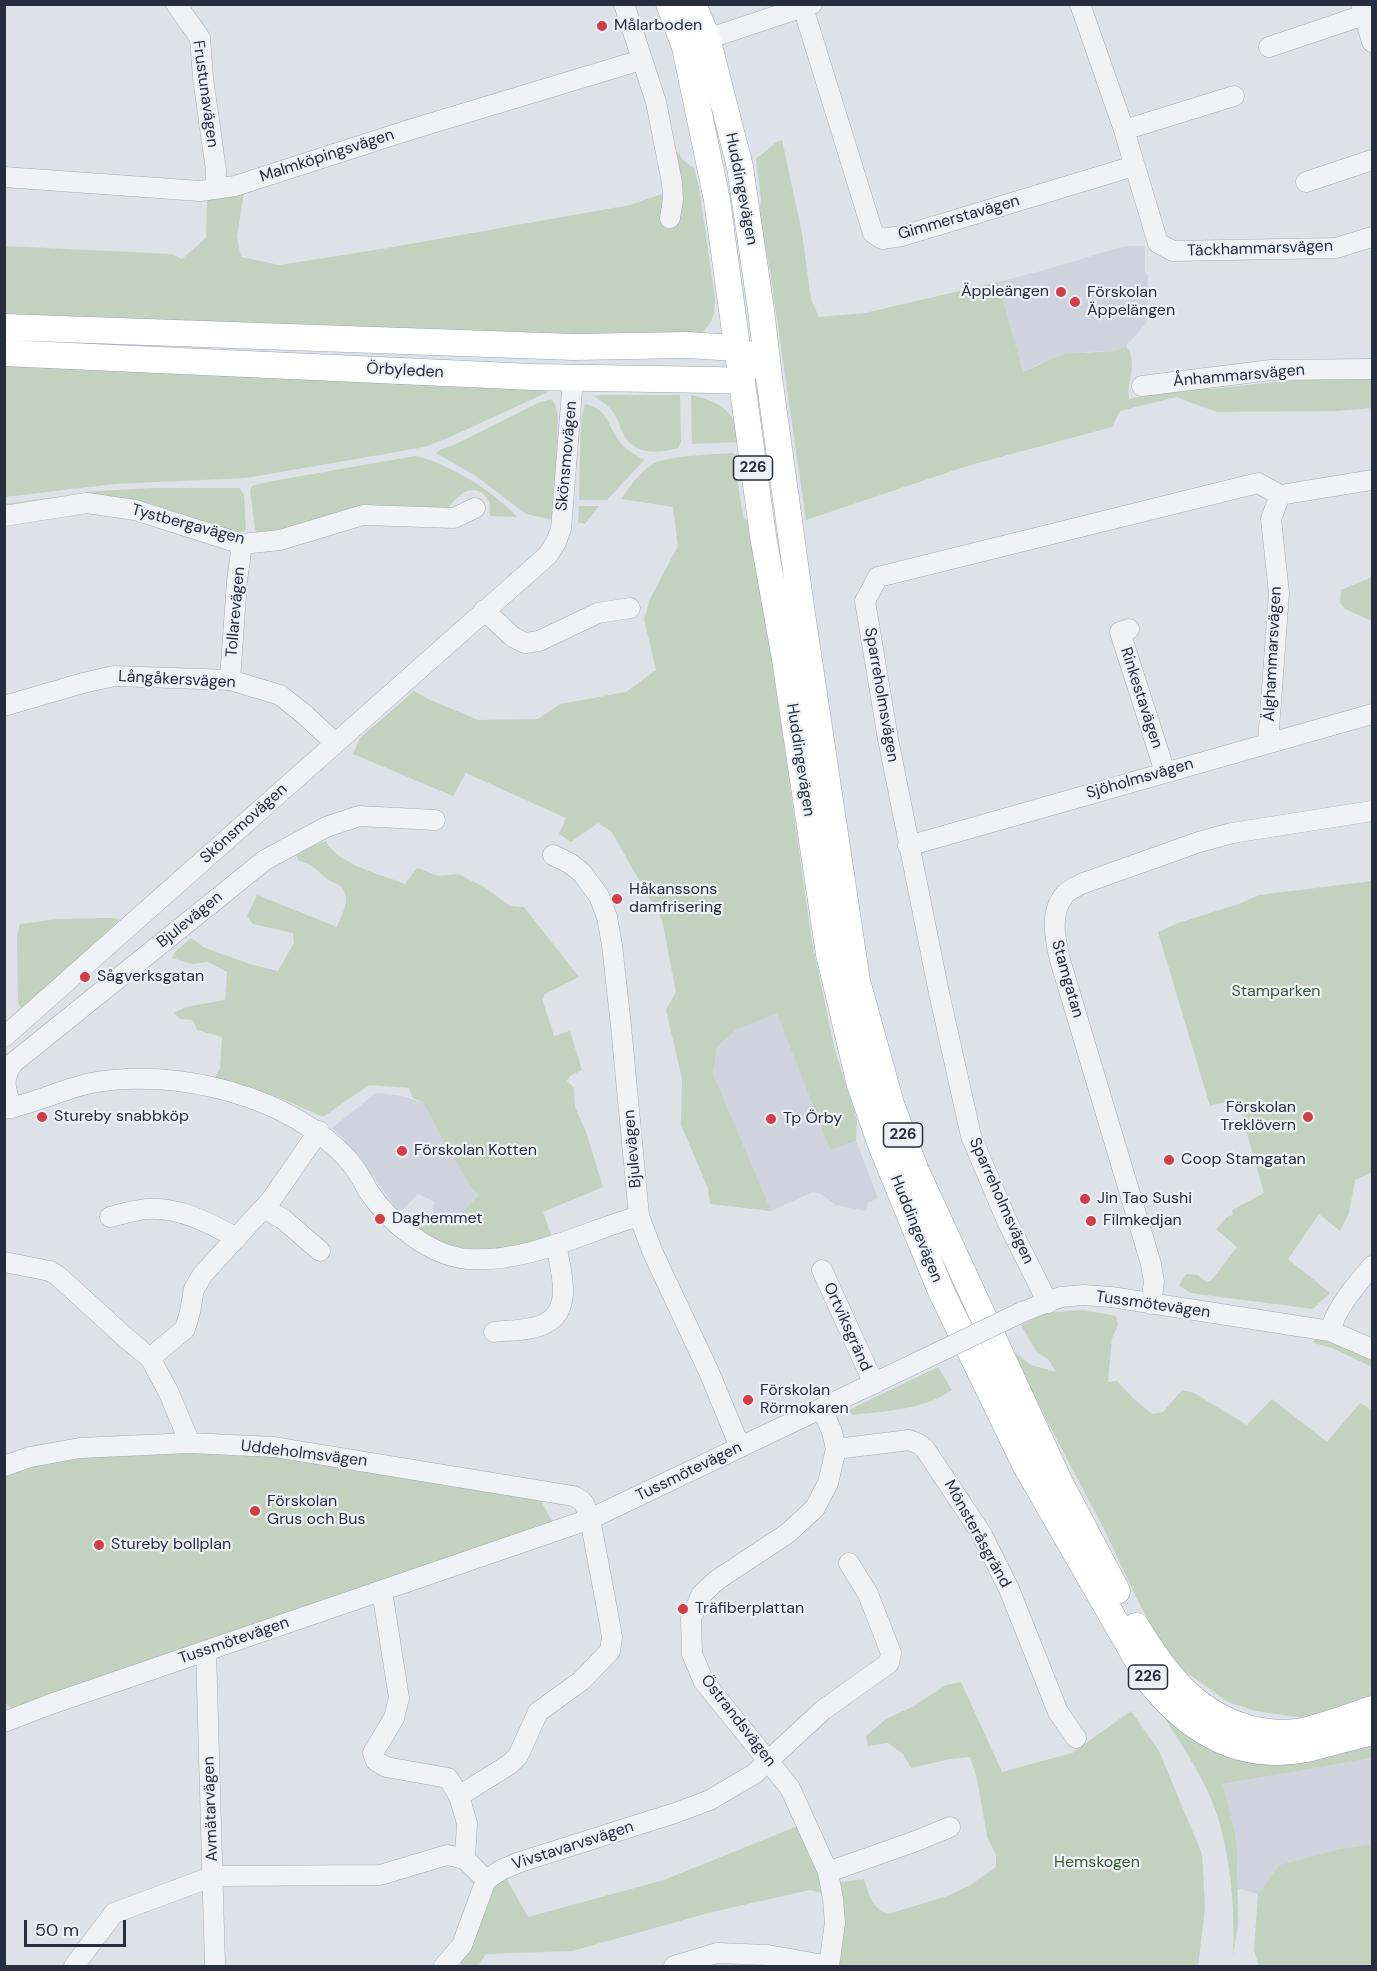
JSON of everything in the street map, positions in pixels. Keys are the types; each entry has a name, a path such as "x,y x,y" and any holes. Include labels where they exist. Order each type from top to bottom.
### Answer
{"main road":[{"name":"Huddingevägen","path":"669,4 696,42 740,168 857,981 891,1104 916,1171 1060,1483 1148,1645 1188,1696 1214,1715 1235,1724 1256,1730 1277,1732 1296,1732 1319,1727 1372,1709"},
{"name":"Huddingevägen","path":"693,4 717,200 744,352 740,381 829,954 860,1085 903,1199 941,1291 1026,1466 1150,1682 1167,1704 1200,1730 1225,1742 1250,1750 1304,1749 1372,1732"},
{"path":"763,320 759,339 744,352 769,377"},
{"name":"Örbyleden","path":"4,327 574,347 687,345 744,352"},
{"path":"573,378 574,347"},
{"name":"Örbyleden","path":"4,353 573,378 740,381"}],"street":[{"name":"Frustunavägen","path":"176,4 200,38 203,78 216,170 215,189"},
{"path":"624,4 656,102 672,183 673,199 670,218"},
{"path":"696,42 805,5"},
{"name":"Gimmerstavägen","path":"805,5 873,233 882,238 902,236 1134,166"},
{"name":"Täckhammarsvägen","path":"1086,6 1158,243 1173,251 1335,248 1372,237"},
{"path":"1269,47 1362,10 1372,42"},
{"name":"Malmköpingsvägen","path":"4,177 200,191 235,186 641,60"},
{"path":"1124,130 1234,96"},
{"path":"1306,182 1372,160"},
{"name":"Ånhammarsvägen","path":"1142,386 1271,370 1372,369"},
{"name":"Skönsmovägen","path":"4,1037 548,555 561,530 573,378"},
{"path":"1280,495 1372,480"},
{"name":"Sparreholmsvägen","path":"1048,1303 1007,1221 972,1136 908,846 865,601 878,577 1258,483 1280,495"},
{"name":"Älghammarsvägen","path":"1268,743 1280,593 1271,519 1280,495"},
{"name":"Tystbergavägen","path":"4,516 87,503 135,510 242,544 280,540 363,515 454,518 475,508"},
{"name":"Tollarevägen","path":"230,680 242,544"},
{"path":"484,610 513,636 525,643 539,641 598,613 630,608"},
{"name":"Rinkestavägen","path":"1129,629 1120,632 1165,772"},
{"name":"Långåkersvägen","path":"4,706 114,676 230,680 280,695 335,743"},
{"name":"Sjöholmsvägen","path":"908,846 1372,714"},
{"name":"Stamgatan","path":"1151,1304 1154,1282 1151,1263 1060,960 1054,933 1055,914 1065,894 1081,884 1199,842 1239,831 1372,811"},
{"name":"Bjulevägen","path":"8,1109 6,1073 13,1063 265,860 326,827 359,816 435,820"},
{"name":"Bjulevägen","path":"553,855 571,864 582,873 599,896 606,917 612,945 639,1216 653,1253 709,1372 740,1447"},
{"path":"8,1109 90,1084 137,1077 158,1078 245,1095 319,1131 352,1164 381,1208 407,1231 426,1245 468,1259 520,1255 639,1216"},
{"path":"150,1358 185,1329 194,1289 203,1274 264,1208 319,1131"},
{"path":"264,1208 283,1219 320,1251"},
{"path":"110,1217 147,1209 184,1214 203,1220 237,1238"},
{"path":"494,1332 544,1324 555,1317 562,1304 563,1287 556,1244"},
{"path":"4,1262 50,1271 58,1276 150,1358 168,1391 190,1443"},
{"path":"1330,1330 1333,1320 1346,1299 1372,1266"},
{"name":"Ortviksgränd","path":"822,1270 874,1384"},
{"name":"Tussmötevägen","path":"4,1722 590,1519 1022,1312 1061,1297 1084,1295 1330,1330 1372,1349"},
{"path":"822,1408 836,1449"},
{"name":"Mönsteråsgränd","path":"836,1449 909,1440 925,1449 981,1533 1009,1590 1058,1712 1076,1738"},
{"name":"Uddeholmsvägen","path":"4,1466 30,1457 80,1448 190,1443 274,1447 573,1496 586,1504 590,1519"},
{"name":"Östrandsvägen","path":"829,1966 835,1923 828,1872 790,1788 704,1682 692,1654 691,1619 701,1595 717,1580 788,1533 815,1508 828,1483 836,1449"},
{"path":"459,1796 510,1764 518,1756 538,1712 581,1681 610,1651 612,1637 590,1519"},
{"name":"Vivstavarvsvägen","path":"486,1880 501,1870 520,1862 658,1819 710,1800 754,1774 823,1710 889,1663 891,1653 868,1594 849,1563"},
{"path":"382,1591 399,1698 394,1718 373,1753 376,1761 386,1767 448,1778 459,1796 467,1823 465,1859"},
{"name":"Avmätarvägen","path":"206,1651 215,1966"},
{"path":"828,1872 950,1827"},
{"path":"74,1966 114,1913 214,1876 380,1875 447,1855 465,1859 486,1880 462,1945 445,1966"},
{"path":"674,1966 717,1953 768,1955 829,1966"}],"shaded area":[{"name":"Förskolan Äppelängen","path":"1125,246 1145,246 1145,271 1148,275 1147,322 1126,346 1115,351 1086,352 1039,364 1023,372 998,282"},
{"path":"777,1012 830,1150 856,1141 878,1198 868,1203 866,1211 836,1205 821,1194 813,1192 771,1211 747,1159 713,1074 717,1047 736,1030"},
{"name":"Förskolan Kotten","path":"376,1093 397,1095 423,1102 441,1137 472,1188 479,1195 459,1216 448,1222 433,1217 435,1202 418,1194 400,1213 364,1164 332,1128"},
{"path":"1372,1758 1372,1844 1340,1849 1279,1865 1258,1894 1236,1888 1238,1876 1235,1832 1223,1784"}],"green space":[{"path":"782,140 802,233 811,299 819,317 865,313 998,282 1023,372 1064,354 1115,351 1126,346 1132,359 1129,399 1185,388 1210,389 1314,378 1372,378 1372,408 1337,411 1217,412 1176,397 1120,411 1112,427 967,466 806,520 770,271 759,216 761,199 756,158"},
{"path":"678,152 683,160 694,168 699,187 715,299 709,325 695,336 511,336 507,331 486,333 5,315 5,246 171,254 182,259 206,238 207,200 244,193 237,237 241,257 279,265 630,205 676,189 673,156"},
{"path":"4,365 390,379 465,387 531,389 548,392 425,447 246,478 114,484 5,497"},
{"path":"680,395 681,441 678,448 649,452 630,443 610,409 594,396"},
{"path":"691,395 711,401 725,410 735,423 741,442 692,444"},
{"path":"551,399 555,404 558,417 554,520 526,514 476,476 436,453 538,403"},
{"path":"585,404 599,410 607,418 622,445 644,460 607,500 579,500 581,419"},
{"path":"732,453 743,457 735,467 743,516 754,530 811,936 834,1047 857,1120 856,1141 830,1150 777,1013 736,1030 717,1047 713,1074 771,1211 710,1204 708,1188 681,1125 682,1079 666,1010 676,992 662,920 611,831 598,823 571,842 559,834 566,818 466,773 453,796 353,754 360,738 414,691 478,720 538,719 560,704 626,692 656,670 644,619 650,599 678,546 673,507 621,499 641,473 657,462 683,457"},
{"path":"415,456 442,465 470,480 508,507 517,517 490,516 490,504 487,497 475,490 469,490 460,495 445,511 259,537 255,529 250,490 252,486"},
{"path":"151,488 240,488 244,495 246,530 235,534 150,509 5,510 4,504 97,491"},
{"path":"579,506 599,506 585,524 578,522"},
{"path":"1372,577 1372,621 1345,609 1340,602 1341,590"},
{"path":"326,841 339,856 350,862 405,884 417,868 439,876 458,874 486,888 510,906 524,907 579,977 545,994 542,999 554,1036 570,1031 582,1070 570,1076 567,1081 574,1088 575,1107 586,1132 603,1187 543,1212 553,1240 496,1249 479,1249 463,1248 428,1236 410,1224 413,1221 423,1227 433,1217 448,1222 459,1216 479,1195 472,1188 441,1137 423,1102 413,1098 409,1088 369,1085 323,1117 285,1100 214,1079 220,1069 222,1037 197,1030 193,1020 180,1019 174,1013 186,1007 225,1000 227,972 208,962 192,964 172,958 175,952 191,938 205,948 278,971 294,943 293,933 253,924 247,916 257,895 337,927 346,901 344,891 311,865 299,861 296,855 304,849"},
{"name":"Stamparken","path":"1372,881 1372,1172 1355,1180 1349,1213 1340,1231 1319,1214 1288,1259 1330,1293 1313,1309 1190,1293 1179,1285 1186,1274 1198,1275 1206,1282 1211,1281 1237,1247 1216,1229 1227,1217 1233,1215 1232,1210 1264,1193 1238,1102 1225,1102 1210,1106 1158,932 1259,895"},
{"path":"58,919 120,919 23,1011 18,1003 17,935 20,924"},
{"path":"1083,1310 1116,1316 1118,1325 1112,1338 1108,1382 1117,1381 1152,1414 1163,1412 1182,1390 1194,1393 1247,1425 1272,1399 1327,1442 1360,1403 1372,1410 1372,1696 1311,1719 1256,1711 1230,1703 1177,1666 1155,1633 1137,1599 1104,1529 1021,1371 1014,1352 1031,1365 1056,1372 1048,1359 1036,1351 1021,1325 1045,1313"},
{"path":"1315,1336 1372,1358 1372,1367 1332,1348 1314,1343"},
{"path":"938,1367 952,1390 941,1397 917,1406 891,1411 852,1415 849,1410"},
{"path":"164,1451 278,1455 540,1499 554,1525 11,1709 5,1702 5,1473 61,1458"},
{"name":"Hemskogen","path":"961,1682 1002,1772 1072,1753 1131,1711 1159,1751 1202,1854 1205,1908 1198,1966 836,1966 836,1883 864,1879 874,1904 888,1914 947,1896 969,1886 996,1867 996,1855 987,1836 977,1779 970,1757 911,1768 903,1754 888,1743 868,1746 866,1736 886,1719 914,1706 946,1685"},
{"path":"1164,1717 1173,1723 1303,1762 1372,1746 1372,1758 1223,1784 1235,1832 1237,1851 1238,1924 1233,1956 1231,1886 1218,1818 1201,1779"},
{"path":"800,1825 822,1878 825,1894 810,1890 712,1912 572,1951 486,1954 478,1966 461,1966 461,1957 492,1887 506,1878 528,1917 664,1880"},
{"path":"1372,1844 1372,1966 1259,1966 1254,1951 1258,1894 1279,1865 1340,1849"}],"place":[{"name":"Målarboden","path":"602,26"},
{"name":"Äppleängen","path":"1061,292"},
{"name":"Förskolan Äppelängen","path":"1075,302"},
{"name":"Håkanssons damfrisering","path":"617,899"},
{"name":"Sågverksgatan","path":"85,977"},
{"name":"Stureby snabbköp","path":"42,1117"},
{"name":"Förskolan Treklövern","path":"1308,1117"},
{"name":"Tp Örby","path":"771,1119"},
{"name":"Förskolan Kotten","path":"402,1151"},
{"name":"Coop Stamgatan","path":"1169,1160"},
{"name":"Jin Tao Sushi","path":"1085,1199"},
{"name":"Daghemmet","path":"380,1219"},
{"name":"Filmkedjan","path":"1091,1221"},
{"name":"Förskolan Rörmokaren","path":"748,1400"},
{"name":"Förskolan Grus och Bus","path":"255,1511"},
{"name":"Stureby bollplan","path":"99,1545"},
{"name":"Träfiberplattan","path":"683,1609"}]}
